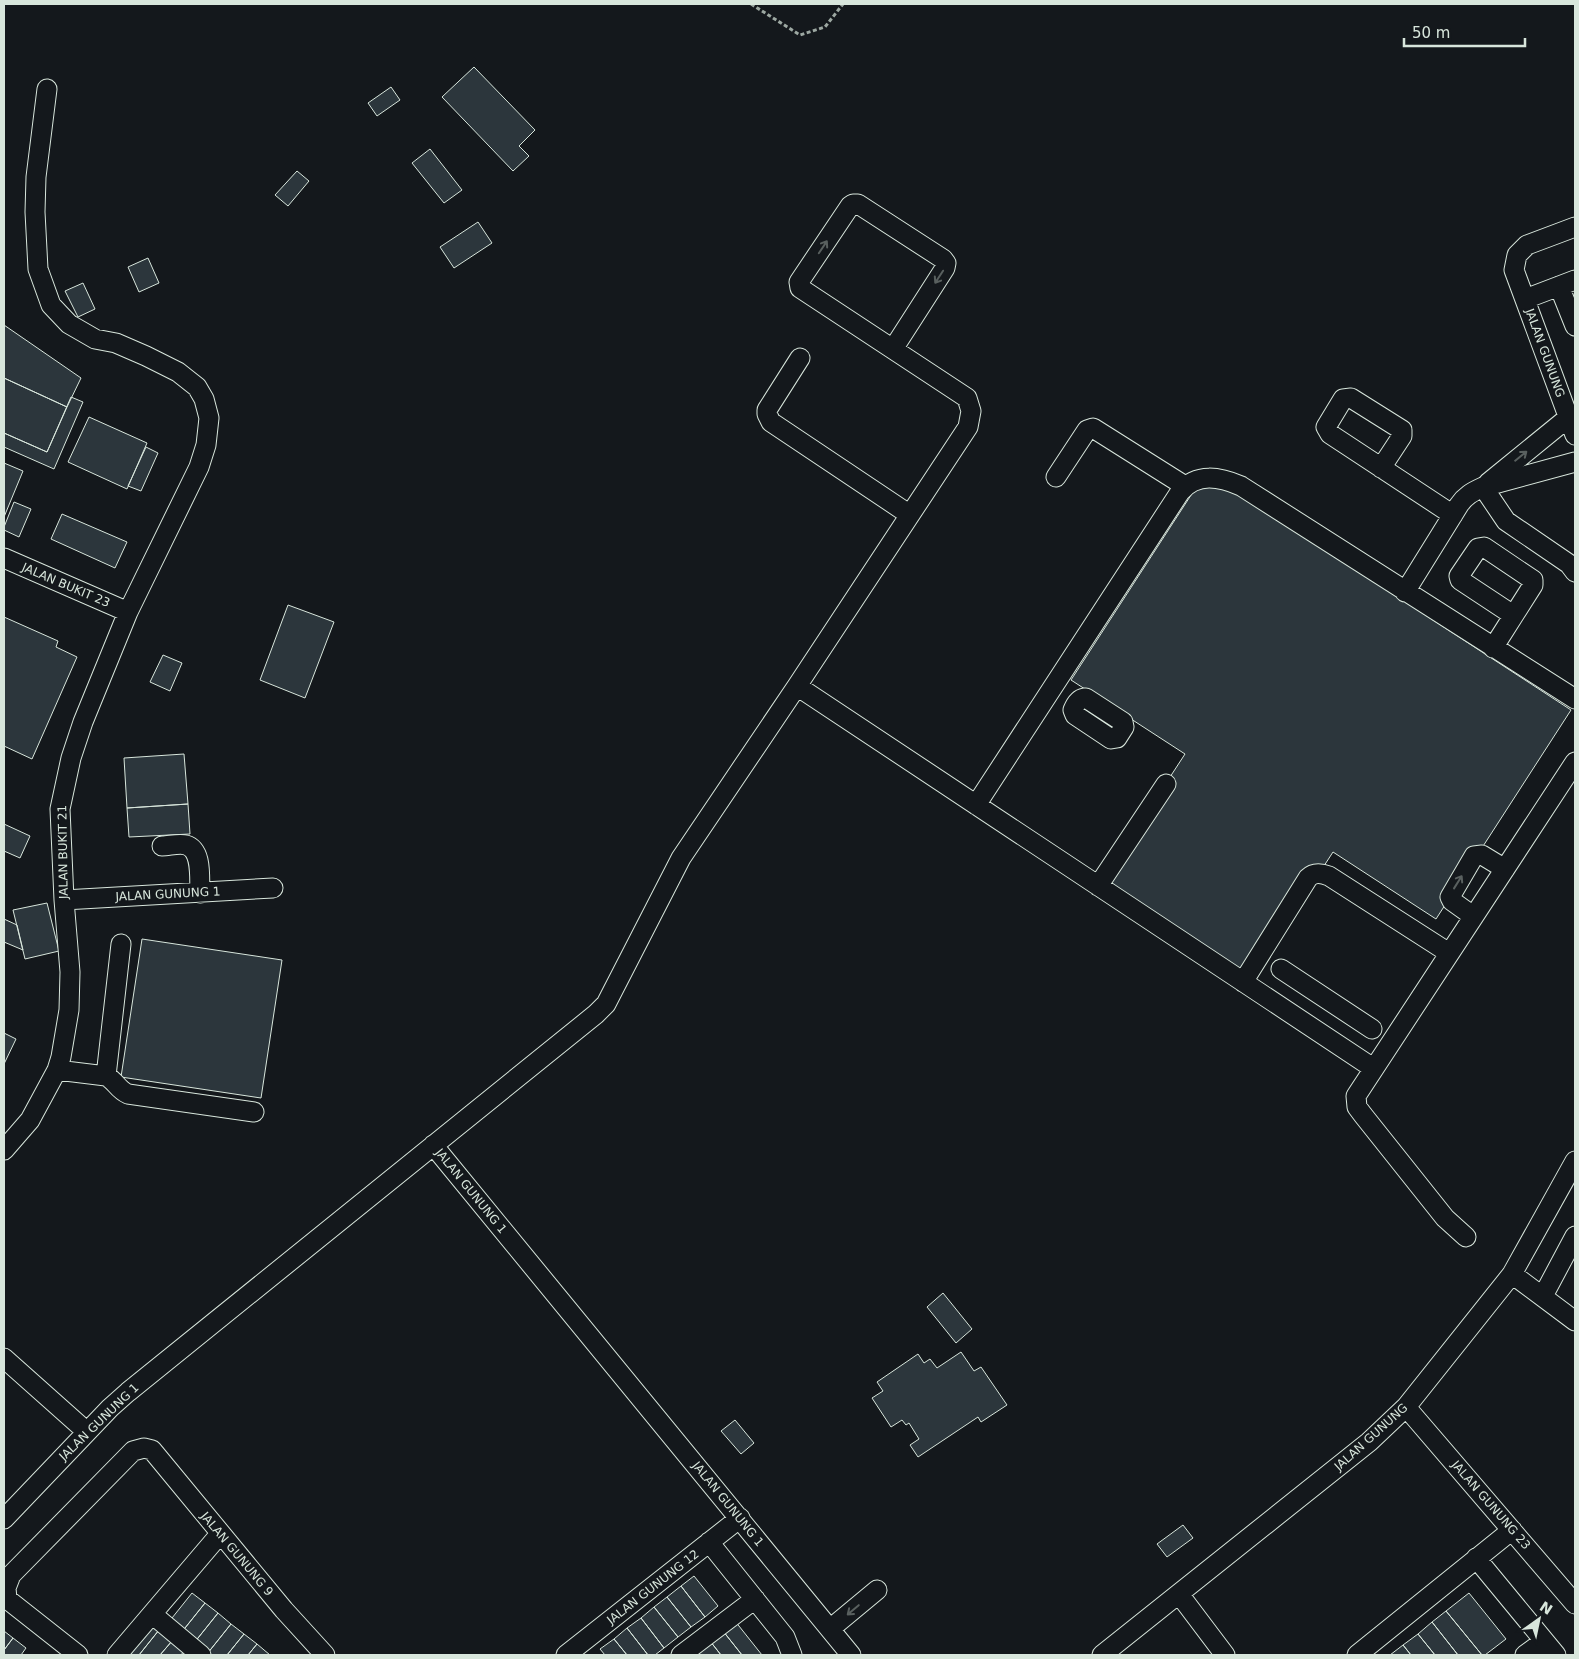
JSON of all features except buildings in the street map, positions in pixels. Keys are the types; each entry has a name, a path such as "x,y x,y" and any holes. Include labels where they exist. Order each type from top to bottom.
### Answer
{"street":[{"name":"JALAN BUKIT 21","path":"6,1142 30,1120 57,1070 69,1010 70,962 64,900 60,810 71,758 82,722 128,612 199,467 206,445 209,418 204,399 197,387 178,372 116,343 95,339 70,324 51,305 38,269 35,212 36,176 47,89"},
{"path":"434,1144 606,1004 681,858 968,427 971,411 967,398 800,288 799,282 853,204 858,204 943,259 946,263 945,268 893,349"},
{"name":"JALAN GUNUNG","path":"1575,227 1527,245 1517,255 1514,270 1575,435"},
{"path":"1525,299 1567,283 1575,326"},
{"path":"800,358 767,410 768,418 771,422 910,515"},
{"path":"1483,487 1569,417"},
{"path":"1056,477 1087,430 1093,428 1185,486"},
{"path":"1405,592 1464,498 1471,492 1575,462"},
{"path":"1381,468 1453,515"},
{"path":"976,805 1185,486 1192,481 1203,478 1218,478 1241,486 1575,699"},
{"path":"1483,487 1506,521 1569,564 1575,572"},
{"name":"JALAN BUKIT 23","path":"4,558 128,612"},
{"path":"1493,648 1513,615"},
{"path":"797,686 1373,1068"},
{"path":"1052,688 1076,704"},
{"path":"1466,1237 1445,1218 1357,1108 1356,1096 1575,762"},
{"path":"1098,886 1166,784"},
{"path":"162,846 185,844 193,849 197,857 200,893"},
{"path":"1473,916 1452,901 1450,897 1474,856 1482,854 1505,869"},
{"path":"1243,982 1308,878 1312,874 1319,873 1329,876 1449,953"},
{"name":"JALAN GUNUNG 1","path":"64,900 273,888"},
{"path":"106,1076 121,944"},
{"path":"1281,969 1372,1029"},
{"path":"1294,1015 1310,988"},
{"path":"57,1070 106,1076 113,1080 120,1090 128,1094 254,1112"},
{"name":"JALAN GUNUNG 1","path":"4,1519 128,1392 434,1144 851,1655"},
{"name":"JALAN GUNUNG","path":"1102,1655 1369,1442 1406,1407 1512,1274 1575,1161"},
{"path":"1543,1296 1575,1236"},
{"path":"1512,1274 1575,1321"},
{"path":"4,1358 87,1432"},
{"name":"JALAN GUNUNG 23","path":"1406,1407 1575,1604"},
{"name":"JALAN GUNUNG 9","path":"6,1591 10,1575 133,1451 144,1448 152,1450 284,1610 325,1655"},
{"name":"JALAN GUNUNG 12","path":"566,1655 740,1518"},
{"path":"1357,1655 1512,1530"},
{"path":"117,1655 220,1534"},
{"path":"709,1542 786,1637 792,1655"},
{"path":"1476,1558 1550,1648 1525,1655"},
{"path":"830,1629 877,1590"},
{"path":"6,1591 78,1655"},
{"path":"1179,1594 1225,1655"},
{"path":"681,1655 755,1599"},
{"path":"152,1614 201,1655"}],"path":[{"path":"751,4 800,36 825,27 843,4"}]}
